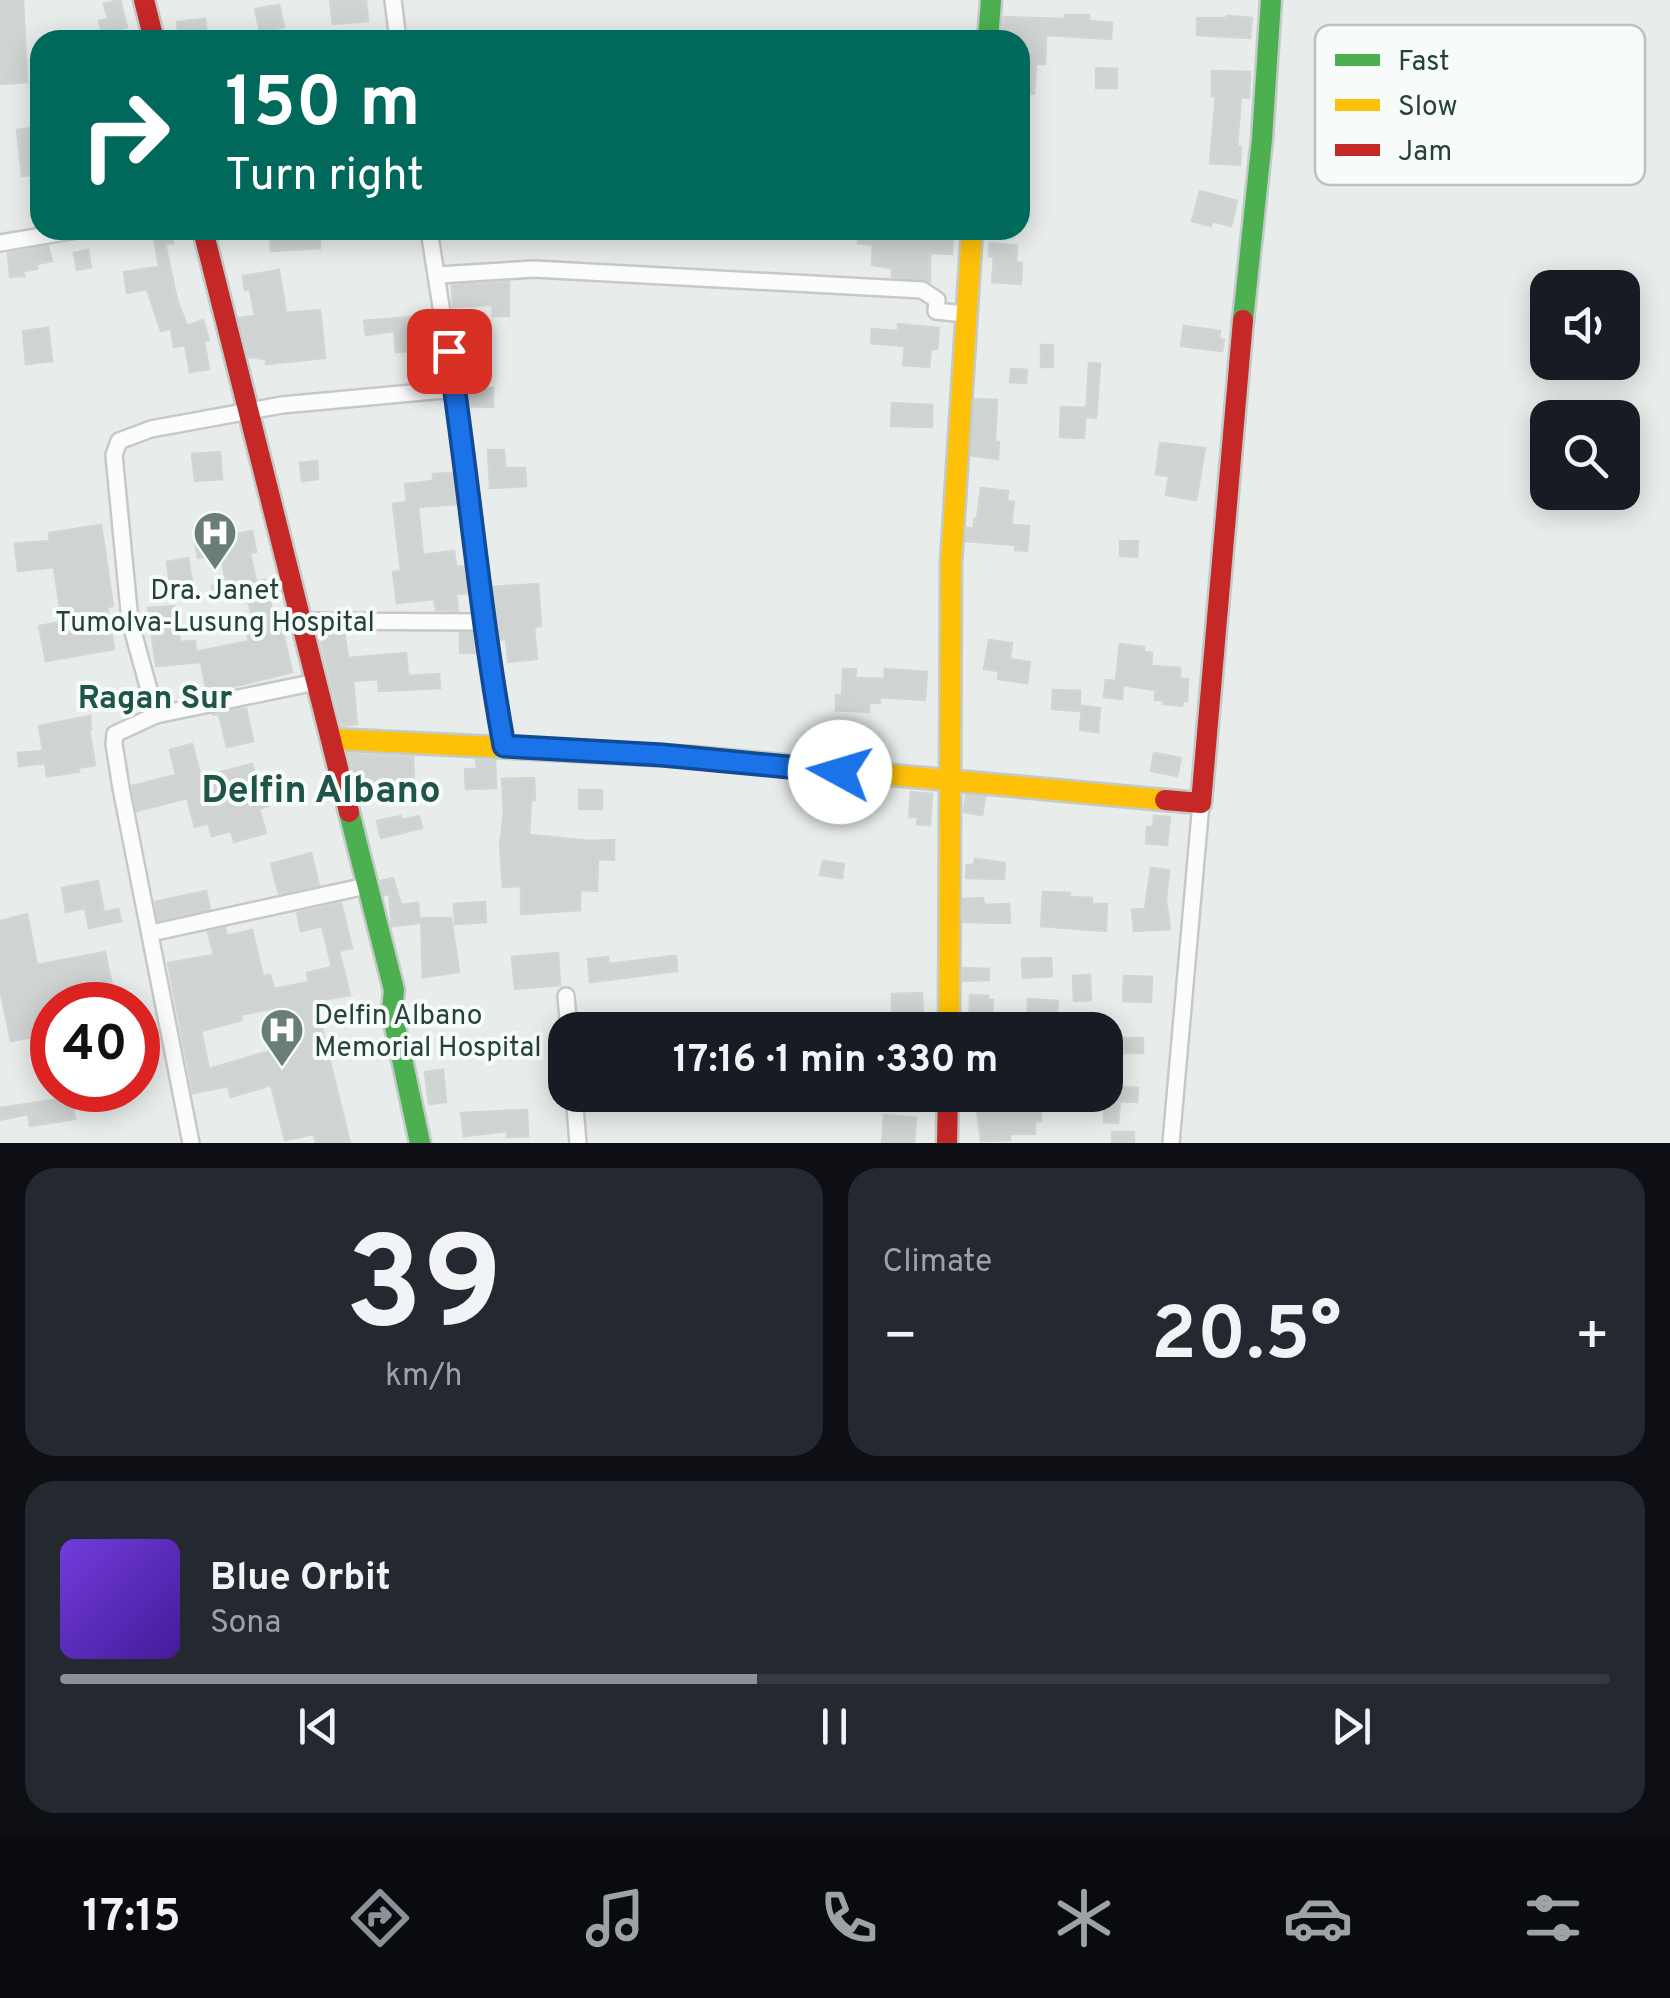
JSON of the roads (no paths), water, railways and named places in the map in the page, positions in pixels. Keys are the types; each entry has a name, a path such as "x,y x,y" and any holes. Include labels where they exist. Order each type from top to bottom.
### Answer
{"street":[{"path":"144,0 152,30"},
{"path":"393,0 397,30"},
{"path":"989,30 992,0"},
{"path":"1172,1143 1246,284 1266,100 1271,0"},
{"path":"0,243 30,238"},
{"path":"205,240 394,990 392,1012 420,1143"},
{"path":"431,240 470,492 482,622 504,746"},
{"path":"949,1012 953,491 971,240"},
{"path":"438,274 534,269 922,290 936,300 936,311 964,314"},
{"path":"156,715 130,621 115,448 125,437 151,428 248,411 455,389"},
{"path":"301,622 482,622"},
{"path":"191,1143 114,744 119,731 156,715 316,682"},
{"path":"331,739 695,757 1201,803"},
{"path":"151,933 366,886"},
{"path":"566,996 567,1012"},
{"path":"575,1112 578,1143"},
{"path":"947,1143 948,1112"}],"place":[{"name":"Dra. Janet Tumolva-Lusung Hospital","path":"215,571"},
{"name":"Delfin Albano Memorial Hospital","path":"282,1068"}],"district":[{"name":"Ragan Sur","path":"155,697"},
{"name":"Delfin Albano","path":"321,789"}]}
